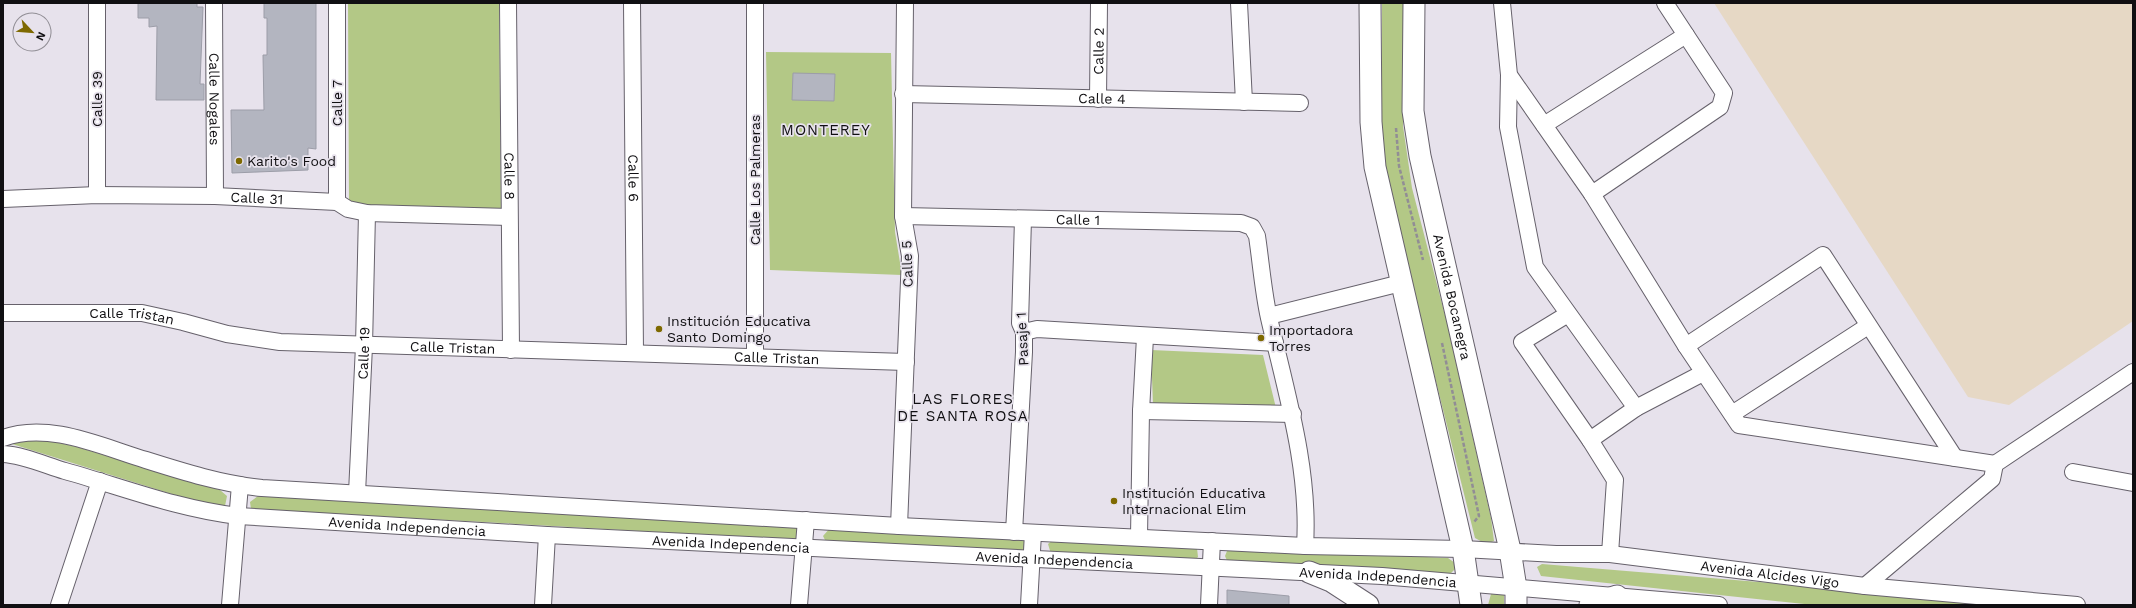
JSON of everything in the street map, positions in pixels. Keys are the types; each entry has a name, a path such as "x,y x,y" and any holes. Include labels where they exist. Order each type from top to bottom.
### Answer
{"main road":[{"path":"1370,3 1371,122 1375,167 1463,549 1470,605"},
{"name":"Avenida Bocanegra","path":"1414,3 1413,111 1420,156 1510,550 1516,596"},
{"path":"1309,572 1331,581 1368,605"},
{"path":"1590,605 1617,596"}],"street":[{"name":"Calle 39","path":"97,3 97,194"},
{"name":"Calle Nogales","path":"214,3 215,196"},
{"name":"Calle 7","path":"337,3 337,202"},
{"name":"Calle 8","path":"508,3 511,350"},
{"name":"Calle 6","path":"632,3 635,352"},
{"name":"Calle Los Palmeras","path":"755,357 756,3"},
{"name":"Calle 5","path":"899,526 910,256 903,216 905,3"},
{"name":"Calle 2","path":"1098,99 1099,3"},
{"path":"1239,3 1244,102"},
{"path":"1502,3 1509,75 1508,127 1535,267 1636,408"},
{"path":"1592,194 1720,107 1724,93 1665,3"},
{"path":"1544,125 1686,35"},
{"path":"1509,75 1592,194 1703,373 1740,425 1995,464 2133,372"},
{"name":"Calle 4","path":"903,94 1300,104"},
{"name":"Calle 31","path":"3,199 97,194 215,196 337,202 348,209 367,213 509,217"},
{"name":"Calle 19","path":"357,494 364,346 367,213"},
{"name":"Calle 1","path":"903,216 1241,223 1252,227 1257,236 1269,316"},
{"name":"Pasaje 1","path":"1014,532 1024,352 1024,332 1020,323 1023,219"},
{"path":"1686,346 1824,256 1955,458"},
{"path":"1305,546 1306,526 1304,498 1293,414 1269,316 1401,283"},
{"name":"Calle Tristan","path":"3,313 142,313 227,334 280,342 364,346 635,352 906,362"},
{"path":"1568,314 1522,342 1590,440 1615,480 1610,554"},
{"path":"1732,414 1868,326"},
{"path":"1024,332 1037,329 1145,337 1275,343"},
{"path":"1139,537 1141,411 1145,337"},
{"path":"1590,440 1636,408 1703,373"},
{"path":"1141,411 1293,414"},
{"name":"Avenida Independencia","path":"3,438 25,433 43,432 68,436 203,478 240,485 357,494 1033,533 1212,540 1305,546 1463,549"},
{"name":"Avenida Independencia","path":"3,454 100,481 165,502 212,513 238,516 547,535 1309,572 1467,583"},
{"path":"1865,586 1992,479 1995,464"},
{"path":"2073,472 2133,483"},
{"path":"58,605 100,481"},
{"path":"230,605 240,485"},
{"path":"799,605 805,547 806,520"},
{"path":"1029,605 1033,533"},
{"path":"543,605 547,535"},
{"path":"1209,605 1212,540"},
{"name":"Avenida Alcides Vigo","path":"1463,549 1510,550 1556,554 1610,554 1865,586 2077,605"},
{"path":"1467,583 1516,596 1617,596 1719,605"}],"shaded area":[{"path":"1714,3 2133,3 2133,321 2009,405 1968,397"}],"green space":[{"path":"348,3 499,3 501,213 349,206"},
{"path":"1382,3 1404,3 1403,126 1412,188 1447,323 1491,518 1494,541 1486,544 1475,538 1382,165"},
{"path":"766,52 891,53 895,232 902,275 770,270"},
{"path":"1151,350 1263,355 1276,408 1153,405"},
{"path":"46,440 77,447 220,490 227,496 225,506 213,507 12,444 12,441"},
{"path":"258,496 795,526 800,528 801,540 251,509 250,502"},
{"path":"831,527 1021,537 1027,541 1028,546 1022,553 830,544 823,536"},
{"path":"1054,539 1197,548 1198,557 1195,560 1051,554 1048,544"},
{"path":"1232,548 1448,558 1455,563 1455,569 1450,574 1228,563 1225,556 1227,551"},
{"path":"1542,564 1926,596 1993,605 1814,605 1541,576 1537,567"},
{"path":"1491,594 1504,595 1504,605 1488,605"}],"building":[{"path":"138,3 197,3 197,7 203,7 200,84 204,84 204,100 156,100 157,26 149,27 149,18 138,18"},
{"path":"264,3 316,3 316,149 308,148 308,170 232,173 231,110 264,110 263,55 267,55 267,18 264,18"},
{"path":"793,73 835,74 834,101 792,100"},
{"path":"1227,590 1289,596 1289,605 1227,605"}],"place":[{"name":"Karito's Food","path":"239,161"},
{"name":"Institución Educativa Santo Domingo","path":"659,329"},
{"name":"Importadora Torres","path":"1261,338"},
{"name":"Institución Educativa Internacional Elim","path":"1114,501"}],"district":[{"name":"MONTEREY","path":"826,130"},
{"name":"LAS FLORES DE SANTA ROSA","path":"963,408"}]}
